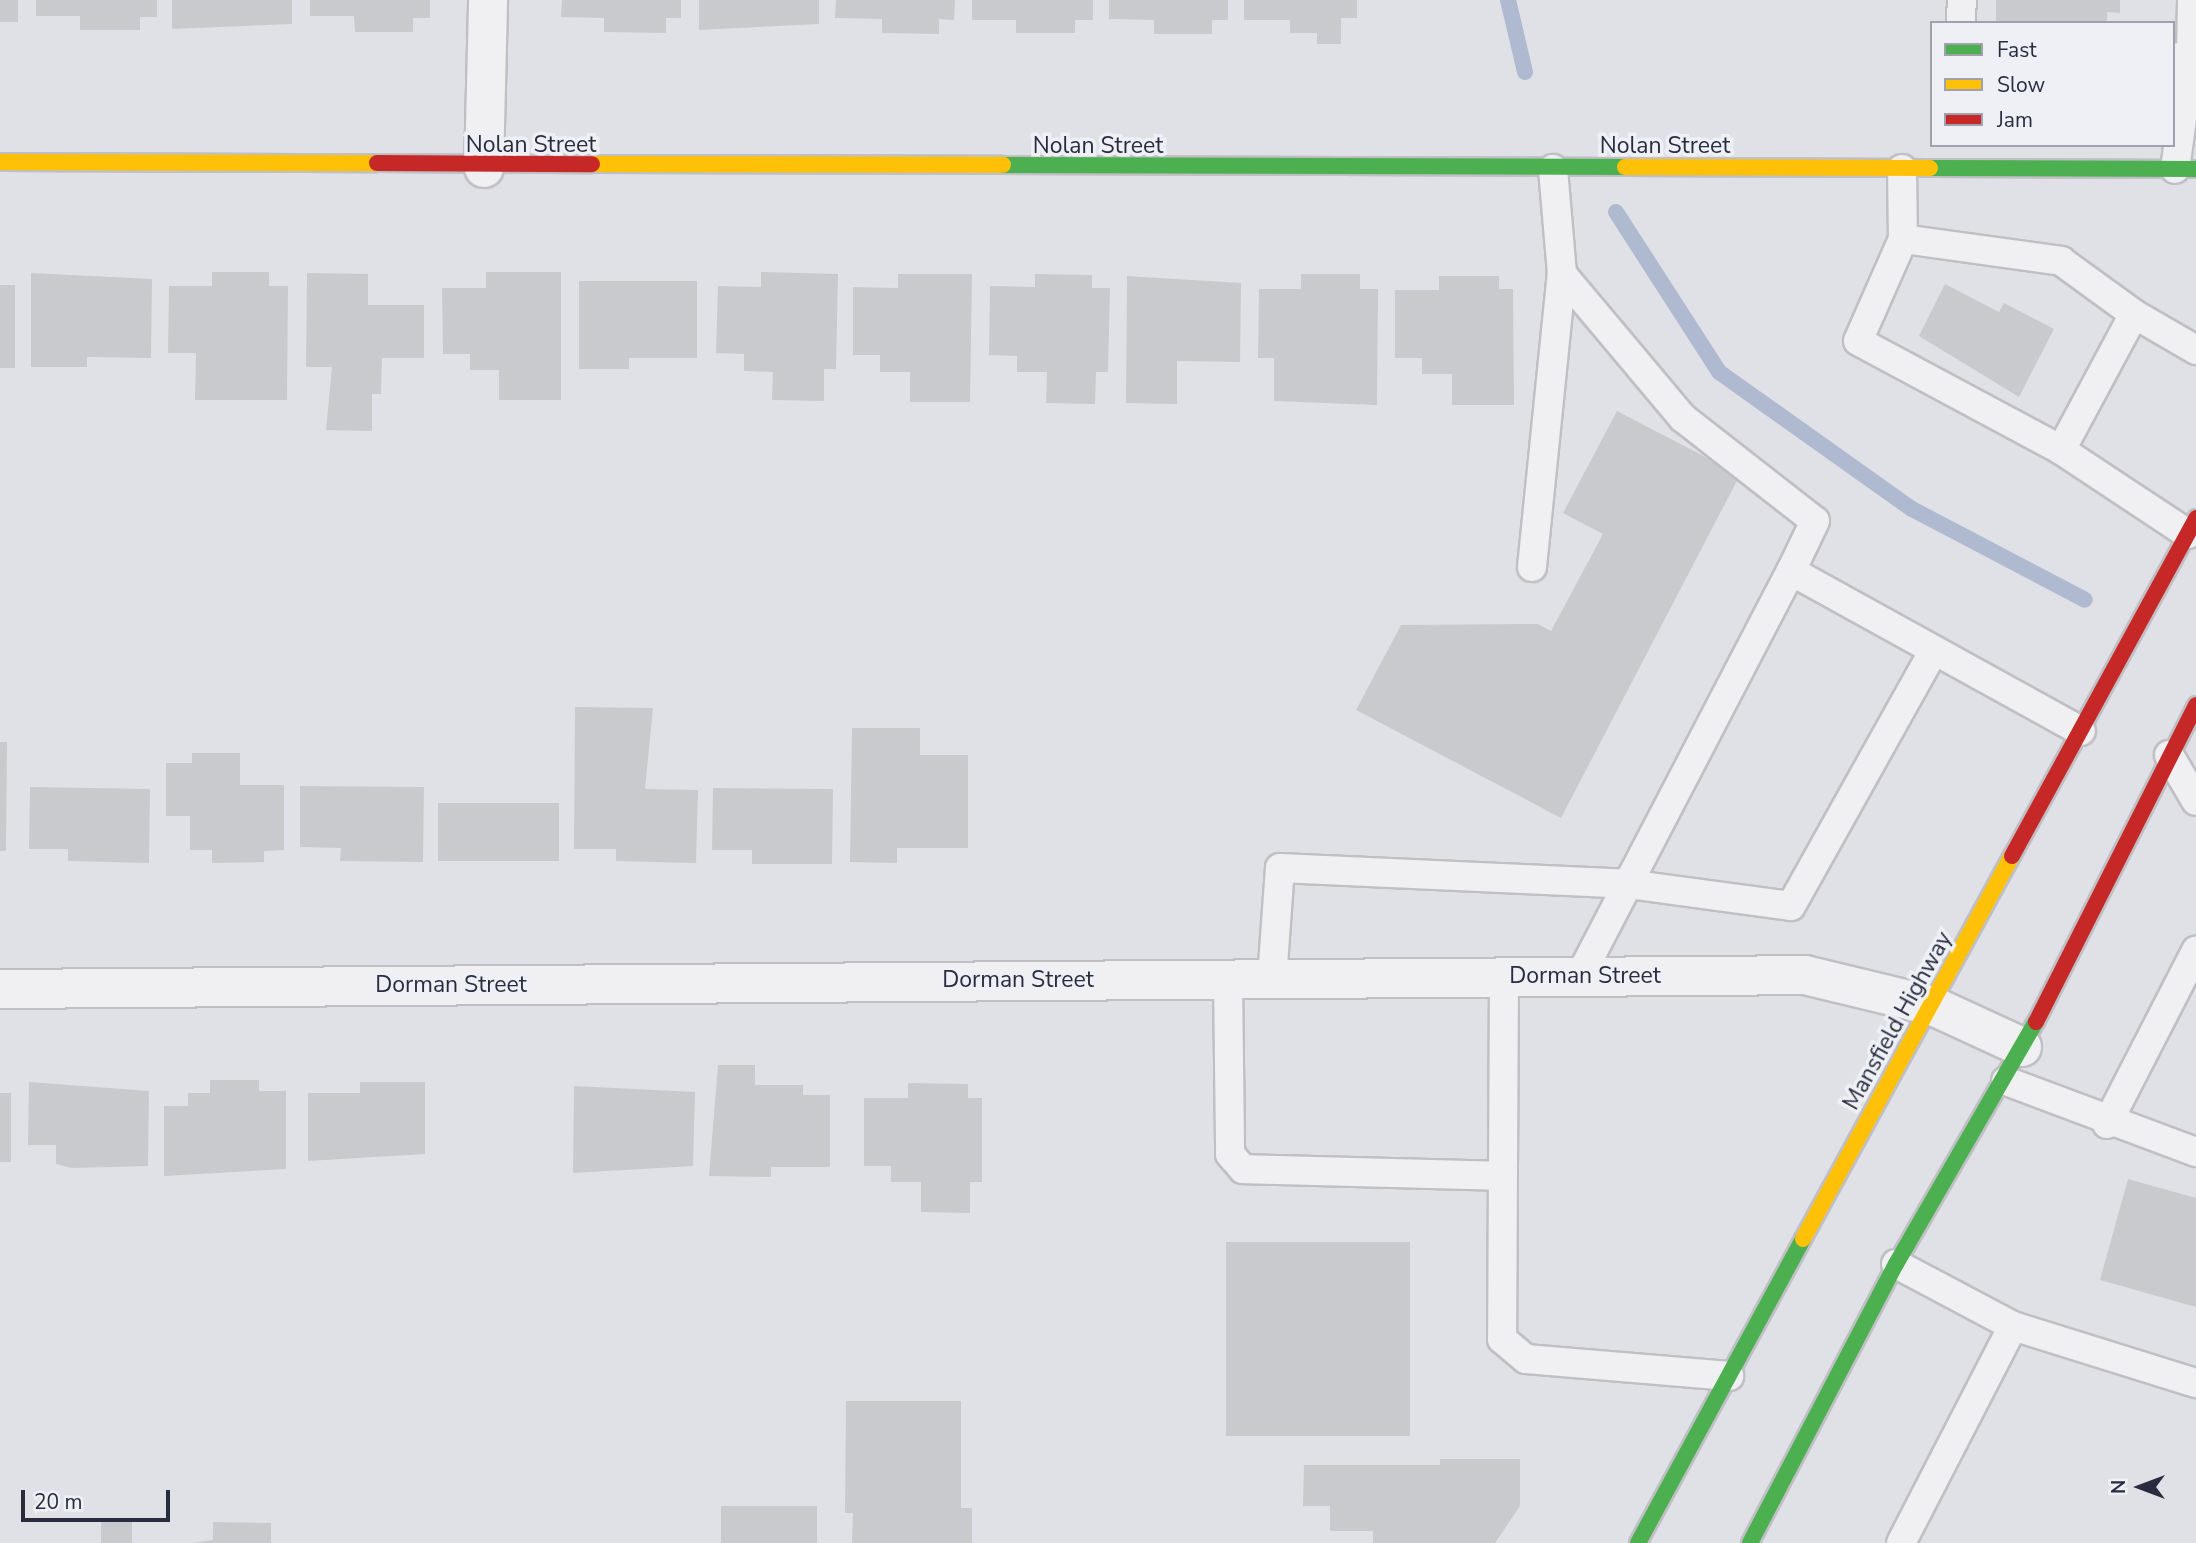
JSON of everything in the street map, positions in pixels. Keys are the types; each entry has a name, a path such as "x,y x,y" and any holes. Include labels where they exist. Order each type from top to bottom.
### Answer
{"street":[{"path":"484,168 488,0"},
{"name":"Nolan Street","path":"0,162 484,168 2186,169"},
{"name":"Mansfield Highway","path":"1638,1543 1933,1006 2192,526"},
{"path":"1750,1543 1896,1264 2014,1064 2196,705"},
{"name":"Dorman Street","path":"0,989 1805,975 1933,1006 2014,1064"}],"lane":[{"path":"1961,21 1962,0"},
{"path":"2186,169 2187,56 2192,0"},
{"path":"1532,568 1562,274 1553,169"},
{"path":"1902,169 1903,239 1858,341 2061,450 2192,526"},
{"path":"1903,239 2061,261 2134,314 2196,350"},
{"path":"1562,274 1683,418 1815,521 1580,976"},
{"path":"2061,450 2134,314"},
{"path":"1791,571 2081,731"},
{"path":"1272,979 1280,868 1628,884 1791,906 1934,650"},
{"path":"2169,755 2196,801"},
{"path":"2107,1124 2196,951"},
{"path":"1504,977 1502,1339 1526,1359 1729,1376"},
{"path":"1228,979 1230,1154 1243,1169 1503,1176"},
{"path":"2014,1064 2107,1124 2196,1152"},
{"path":"1896,1264 2013,1326 2196,1383"},
{"path":"1901,1543 2013,1326"}],"building":[{"path":"0,0 18,0 18,22 0,22"},
{"path":"36,0 157,0 157,17 140,17 140,30 80,30 80,16 36,16"},
{"path":"172,0 292,0 292,24 172,29"},
{"path":"310,0 430,0 430,18 413,18 413,32 355,32 354,16 310,16"},
{"path":"562,0 681,0 681,18 666,18 666,33 604,32 604,18 561,17"},
{"path":"699,0 819,0 819,24 699,30"},
{"path":"836,0 955,0 954,20 939,19 939,34 882,33 882,19 835,18"},
{"path":"972,0 1093,0 1093,20 1075,20 1075,33 1016,33 1016,20 972,20"},
{"path":"1109,0 1228,0 1228,20 1212,20 1212,34 1154,34 1154,20 1109,19"},
{"path":"1244,0 1357,0 1357,18 1341,18 1341,44 1317,44 1317,33 1290,33 1290,20 1244,20"},
{"path":"1996,0 2120,0 2120,13 2107,12 2107,21 1996,21"},
{"path":"212,272 269,272 269,286 288,286 287,400 195,400 196,353 168,353 169,286 212,286"},
{"path":"486,272 561,272 561,400 499,400 499,370 470,370 470,354 443,354 442,288 486,288"},
{"path":"761,272 838,274 836,369 824,369 824,401 772,400 773,372 744,371 744,354 716,353 718,286 761,287"},
{"path":"31,273 152,279 151,358 87,357 87,367 31,367"},
{"path":"307,273 368,274 368,305 424,305 424,358 382,358 381,394 372,394 372,431 326,430 332,367 306,367"},
{"path":"898,274 972,274 970,402 910,402 910,372 880,372 880,355 853,355 853,287 898,288"},
{"path":"1035,274 1092,275 1092,288 1110,288 1108,372 1096,372 1095,404 1046,403 1047,372 1017,372 1017,356 989,355 990,286 1035,287"},
{"path":"1301,274 1360,274 1360,289 1378,289 1377,405 1274,401 1274,358 1258,358 1259,289 1301,289"},
{"path":"1127,276 1241,283 1240,362 1177,361 1177,404 1126,403"},
{"path":"1439,276 1499,276 1499,289 1513,289 1514,405 1452,405 1452,374 1422,374 1422,358 1395,358 1395,290 1439,290"},
{"path":"579,281 697,281 697,358 629,358 629,369 579,369"},
{"path":"1945,284 1999,312 2004,303 2054,329 2019,397 1919,336"},
{"path":"0,285 15,285 15,368 0,368"},
{"path":"1617,411 1740,475 1561,818 1356,710 1401,625 1538,624 1551,631 1603,534 1563,513"},
{"path":"575,707 653,708 645,789 698,790 696,863 616,861 616,849 574,849"},
{"path":"852,728 920,728 920,755 968,755 968,848 897,848 897,863 850,862"},
{"path":"0,742 7,742 6,851 0,851"},
{"path":"192,753 240,753 240,785 284,785 284,850 264,851 264,862 212,863 212,850 190,850 190,816 166,816 166,763 192,763"},
{"path":"300,786 424,787 423,862 340,861 341,848 300,847"},
{"path":"30,787 150,789 149,863 68,861 68,849 29,849"},
{"path":"713,788 833,789 832,864 752,864 752,850 712,850"},
{"path":"438,803 559,803 559,861 438,861"},
{"path":"718,1065 755,1065 755,1085 803,1085 803,1095 830,1095 830,1167 771,1167 771,1177 709,1176"},
{"path":"210,1080 259,1080 259,1091 286,1091 286,1169 164,1176 164,1106 188,1106 188,1093 210,1093"},
{"path":"29,1082 149,1091 148,1166 71,1168 56,1164 56,1145 28,1145"},
{"path":"360,1082 425,1082 425,1154 308,1161 308,1093 360,1093"},
{"path":"908,1083 968,1084 968,1098 982,1098 982,1182 970,1182 970,1213 921,1212 921,1182 891,1182 891,1166 864,1166 864,1098 908,1098"},
{"path":"574,1086 695,1092 693,1166 573,1173"},
{"path":"0,1093 11,1093 11,1162 0,1162"},
{"path":"2128,1179 2196,1198 2196,1307 2100,1280"},
{"path":"1226,1242 1410,1242 1410,1436 1226,1436"},
{"path":"846,1401 961,1401 961,1508 972,1508 972,1543 852,1543 853,1513 845,1513"},
{"path":"1440,1459 1520,1459 1520,1506 1495,1543 1373,1543 1373,1531 1330,1531 1330,1506 1303,1506 1304,1465 1440,1465"},
{"path":"721,1506 817,1506 817,1543 721,1543"},
{"path":"101,1521 132,1521 132,1543 101,1543"},
{"path":"213,1522 271,1523 271,1543 192,1543 213,1540"}],"waterway":[{"path":"1508,0 1525,72"},
{"path":"1616,212 1719,372 1912,509 2085,600"}],"traffic: fast":[{"path":"1003,165 1625,167"},
{"path":"1930,168 2196,169"},
{"path":"1750,1543 1896,1264 2036,1022"},
{"path":"1638,1543 1803,1239"}],"traffic: slow":[{"path":"0,162 377,163"},
{"path":"592,164 1003,165"},
{"path":"1625,167 1930,168"},
{"path":"1803,1239 2012,856"}],"traffic: jam":[{"path":"377,163 592,164"},
{"path":"2012,856 2196,518"},
{"path":"2036,1022 2196,705"}]}
